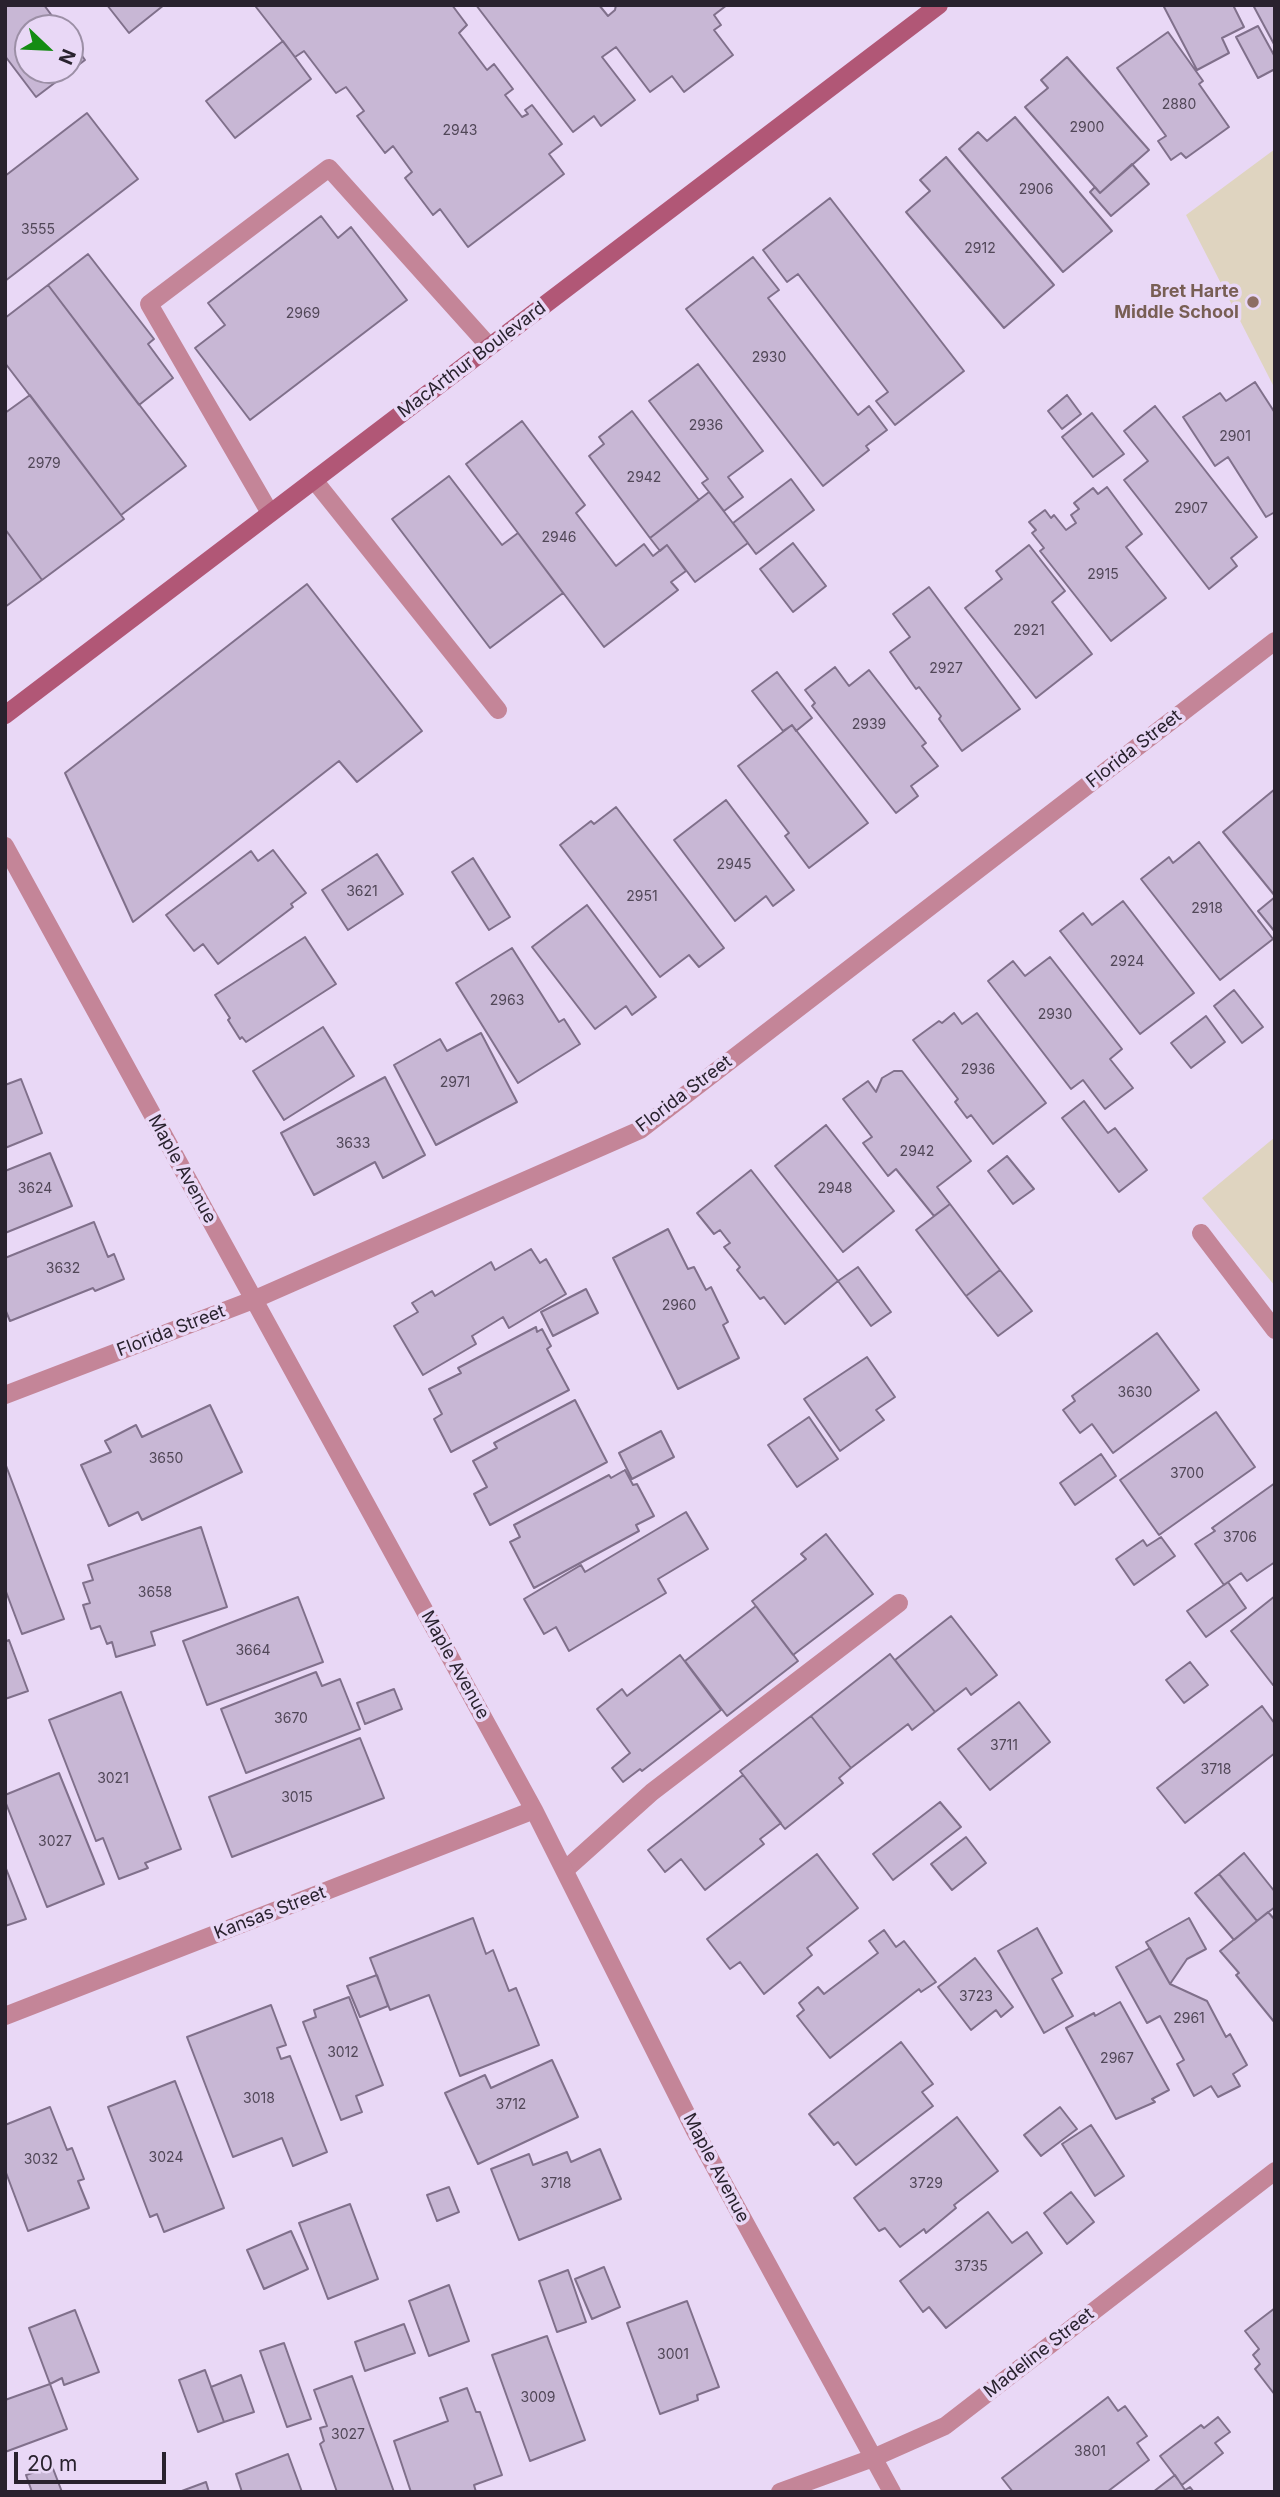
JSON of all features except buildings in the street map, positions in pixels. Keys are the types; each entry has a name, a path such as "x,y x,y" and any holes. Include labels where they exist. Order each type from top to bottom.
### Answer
{"main road":[{"name":"MacArthur Boulevard","path":"5,715 939,5"}],"street":[{"path":"270,513 149,304 329,168 489,346"},
{"path":"314,480 498,710"},
{"name":"Florida Street","path":"5,1395 253,1300 640,1130 1275,641"},
{"name":"Maple Avenue","path":"5,846 534,1810 695,2131 892,2492"},
{"path":"1201,1233 1275,1330"},
{"path":"565,1870 652,1792 899,1603"},
{"name":"Kansas Street","path":"5,2016 534,1810"},
{"name":"Madeline Street","path":"780,2492 873,2458 945,2426 1275,2171"}],"shaded area":[{"name":"Bret Harte Middle School","path":"1275,149 1275,389 1186,215"},
{"path":"1275,1137 1275,1286 1202,1198"}],"place":[{"name":"Bret Harte Middle School","path":"1253,302"}]}
